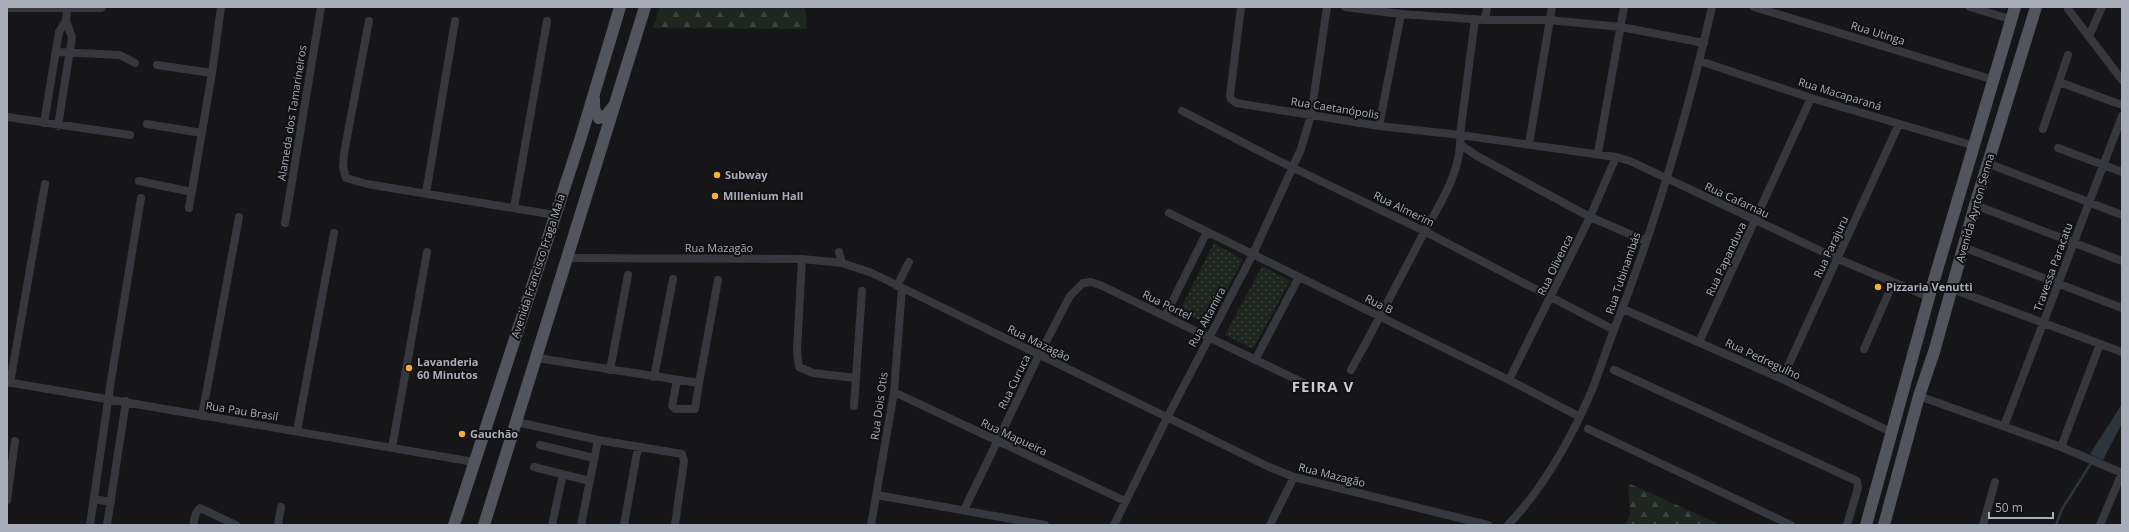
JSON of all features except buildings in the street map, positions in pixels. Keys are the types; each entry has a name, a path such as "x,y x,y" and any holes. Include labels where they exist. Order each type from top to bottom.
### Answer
{"main road":[{"name":"Avenida Francisco Fraga Maia","path":"454,525 581,137 620,7"},
{"path":"484,525 645,7"},
{"name":"Avenida Ayrton Senna","path":"1866,525 1893,433 1929,297 1975,146 2010,19 2015,7"},
{"name":"Avenida Ayrton Senna","path":"1884,525 1919,396 1934,352 1975,205 2036,7"},
{"path":"594,92 594,109 599,118 609,114 617,100"},
{"path":"581,137 592,124 598,121 602,121 604,124 606,135"},
{"path":"1917,346 1934,352"}],"street":[{"path":"7,8 101,7"},
{"path":"189,208 212,73 221,7"},
{"name":"Alameda dos Tamarineiros","path":"285,223 321,7"},
{"name":"Rua Caetanópolis","path":"1241,7 1230,96 1236,103 1379,126 1529,144"},
{"name":"Rua Altamira","path":"1114,525 1166,418 1253,254 1293,167 1311,115 1327,7"},
{"path":"1345,7 1401,14 1485,20 1550,20 1621,27 1704,43"},
{"path":"1485,20 1487,7"},
{"path":"1529,144 1552,7"},
{"path":"1598,153 1624,7"},
{"name":"Rua Tubinambás","path":"1508,525 1542,484 1580,417 1623,309 1646,241 1700,61 1712,7"},
{"name":"Rua Utinga","path":"1754,7 1994,80"},
{"path":"1970,7 2010,19"},
{"path":"2089,36 2102,7"},
{"path":"58,126 70,53 72,31 66,21 66,8"},
{"path":"2068,9 2120,78"},
{"path":"1379,126 1401,14"},
{"path":"1351,370 1380,317 1453,173 1461,145 1460,135 1475,19"},
{"path":"44,123 60,29 66,21"},
{"path":"369,21 344,153 342,167 346,178 367,184 555,215"},
{"path":"426,193 455,21"},
{"path":"514,208 547,21"},
{"path":"56,52 120,55 135,63"},
{"path":"2043,129 2068,55"},
{"name":"Rua Macaparaná","path":"1700,61 1811,98 1975,146"},
{"path":"157,65 212,73"},
{"path":"2120,78 2122,67"},
{"path":"2058,82 2122,105"},
{"name":"Rua Papanduva","path":"1699,342 1756,221 1811,98"},
{"name":"Rua Almerim","path":"1182,111 1424,231 1614,330"},
{"name":"Travessa Paracatu","path":"2004,426 2122,116"},
{"path":"7,117 58,126 130,135"},
{"path":"147,124 202,133"},
{"name":"Rua Parajuru","path":"1782,379 1899,124"},
{"name":"Rua Cafarnau","path":"1529,144 1598,153 1630,161 1665,179 1838,259 1929,297"},
{"path":"1461,145 1590,217 1646,241"},
{"path":"2058,148 2122,172"},
{"name":"Rua Olivenca","path":"1509,380 1590,217 1616,157"},
{"path":"1988,163 2122,215"},
{"path":"139,181 192,192"},
{"path":"8,382 45,184"},
{"path":"90,525 141,198"},
{"path":"1975,205 2122,261"},
{"name":"Rua B","path":"1169,213 1509,380 1580,417"},
{"path":"202,416 239,217"},
{"path":"1165,316 1207,232"},
{"path":"297,431 334,233"},
{"path":"1963,247 2122,308"},
{"path":"392,448 427,252"},
{"path":"839,252 842,263"},
{"name":"Rua Mazagão","path":"567,258 802,260 842,263 874,270 899,287 1166,418 1294,477 1488,525"},
{"path":"802,260 797,350 798,368 813,373 856,378"},
{"path":"899,287 909,262"},
{"path":"610,370 628,275"},
{"path":"1255,360 1299,277"},
{"path":"654,377 673,279"},
{"path":"677,380 672,406 675,409 695,409 718,280"},
{"name":"Rua Portel","path":"1077,287 1091,282 1100,285 1312,387"},
{"path":"1864,350 1893,283"},
{"name":"Rua Dois Otis","path":"871,525 894,392 899,287"},
{"name":"Rua Curuca","path":"964,510 1039,355 1070,296 1077,287"},
{"path":"1952,289 2122,352"},
{"path":"854,406 862,291"},
{"name":"Rua Pedregulho","path":"1623,309 1782,379 1893,433"},
{"path":"2061,447 2100,344"},
{"path":"537,358 699,383"},
{"path":"1614,370 1857,481 1858,488 1847,525"},
{"name":"Rua Pau Brasil","path":"8,382 126,401 202,416 474,462"},
{"name":"Rua Mapueira","path":"894,392 1126,501"},
{"path":"1919,396 2061,447 2122,473 2100,525"},
{"path":"107,525 126,401"},
{"path":"517,422 598,440 680,453 684,456 675,525"},
{"path":"1588,429 1791,525"},
{"path":"581,525 598,440"},
{"path":"7,500 15,441"},
{"path":"540,445 594,458"},
{"path":"624,525 638,447"},
{"path":"534,467 590,481"},
{"path":"552,525 563,474"},
{"path":"1270,525 1294,477"},
{"path":"1983,525 1995,482"},
{"path":"876,495 1045,525"},
{"path":"94,499 111,502"},
{"path":"278,525 281,506"},
{"path":"193,525 196,513 200,508 236,525"}],"green space":[{"path":"660,7 805,7 807,29 653,28"},
{"path":"1214,243 1243,260 1208,325 1180,310"},
{"path":"1262,266 1290,281 1253,349 1225,335"},
{"path":"1628,483 1721,525 1625,525 1630,514"}],"shaded area":[{"path":"2122,404 2122,423 2103,460 2090,454"}],"waterway":[{"path":"2056,525 2062,509 2095,457"}],"place":[{"name":"Subway","path":"717,175"},
{"name":"MIllenium Hall","path":"715,196"},
{"name":"Pizzaria Venutti","path":"1878,287"},
{"name":"Lavanderia 60 Minutos","path":"409,368"},
{"name":"Gauchão","path":"462,434"}],"district":[{"name":"FEIRA V","path":"1323,387"}]}
